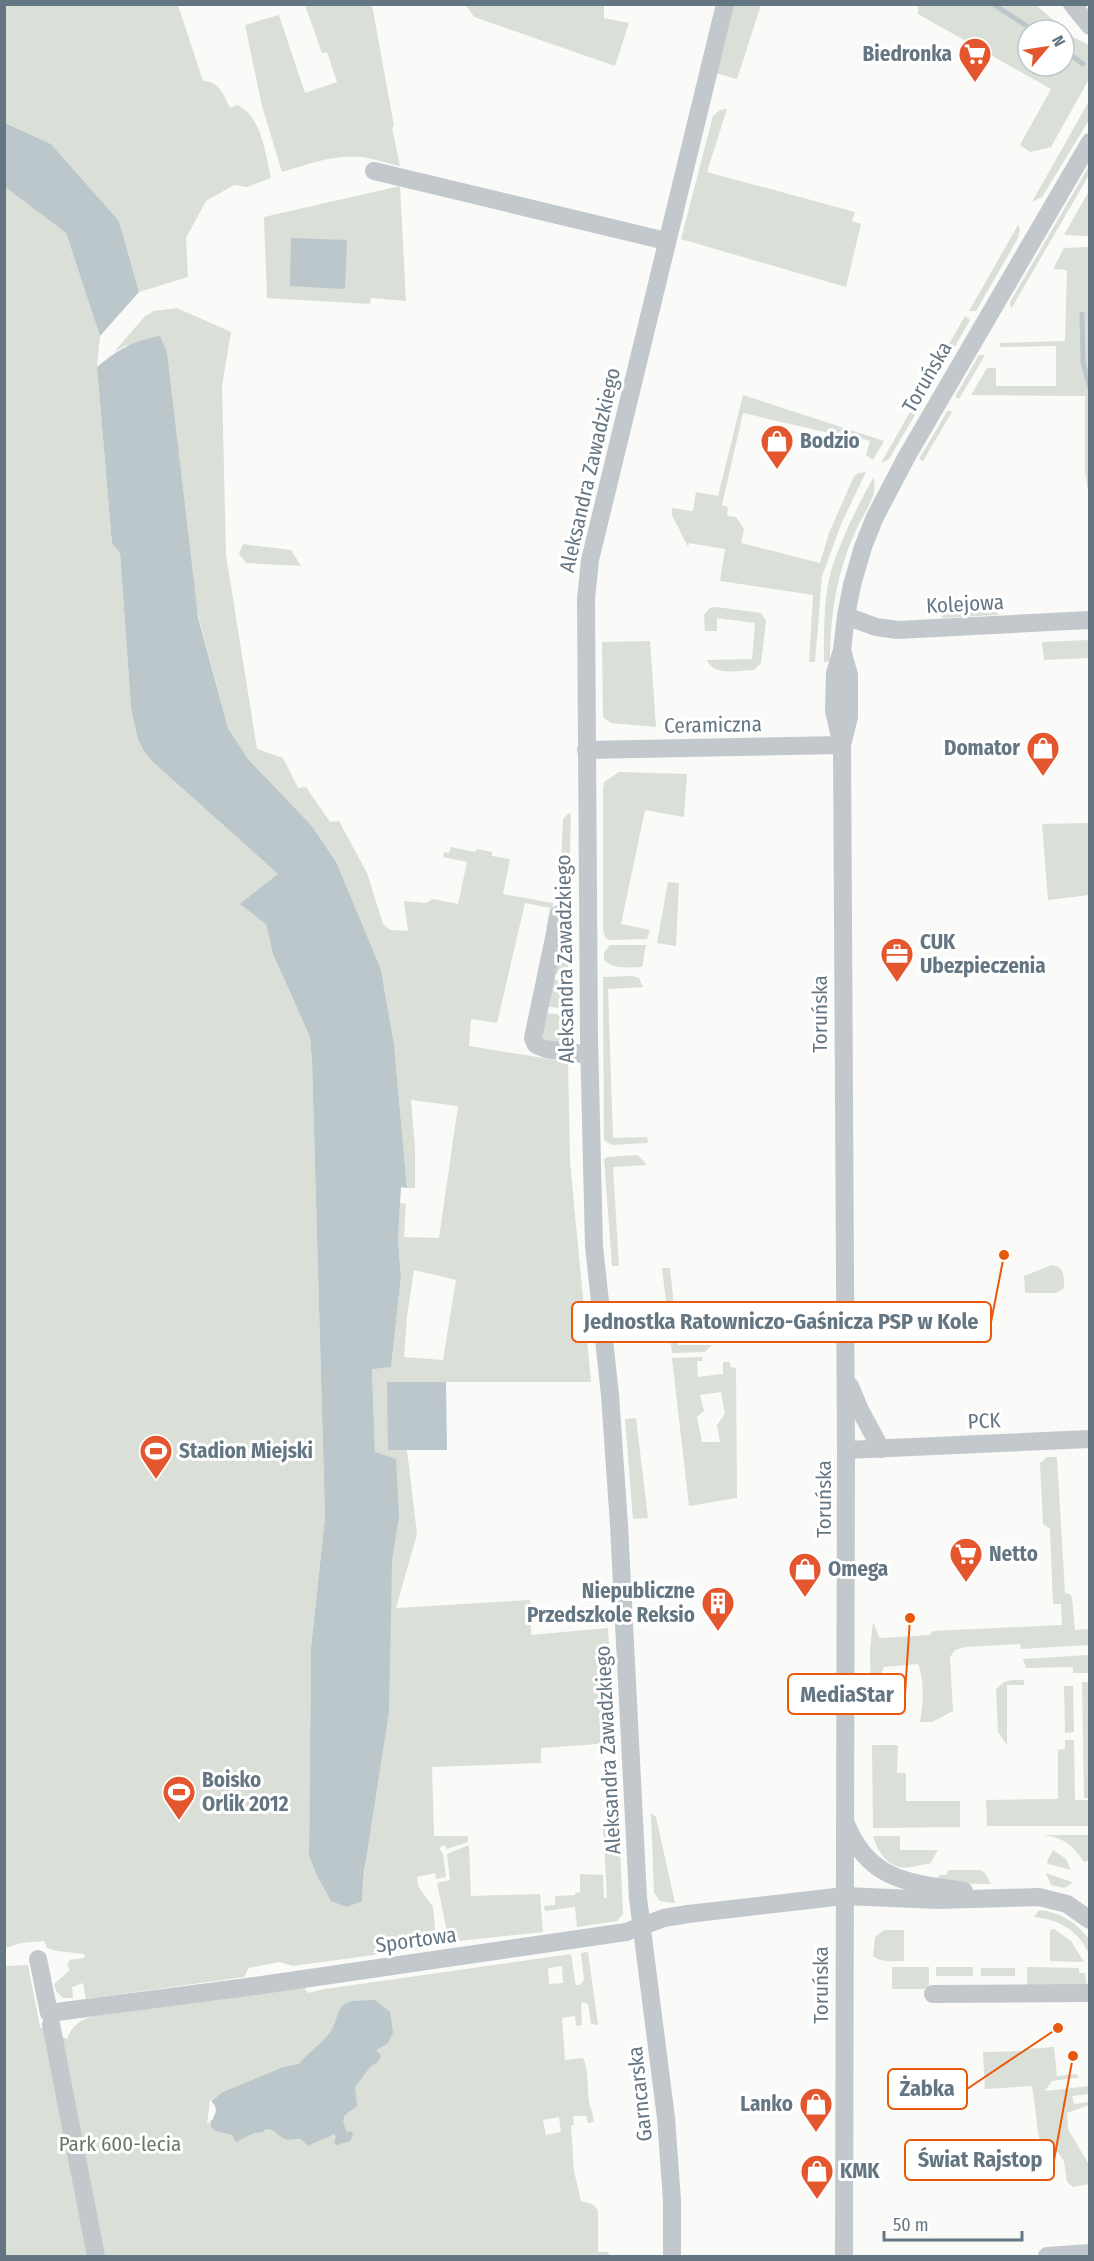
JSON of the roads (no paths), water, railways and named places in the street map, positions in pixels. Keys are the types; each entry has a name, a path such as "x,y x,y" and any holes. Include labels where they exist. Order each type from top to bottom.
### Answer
{"street":[{"name":"Aleksandra Zawadzkiego","path":"642,1926 638,1898 620,1526 610,1395 594,1246 589,1055 585,633 587,580 666,242 725,4"},
{"path":"1072,4 1089,26"},
{"name":"Toruńska","path":"844,2256 846,1376 842,744 834,711 834,680 842,650 846,616 863,548 885,497 1089,142"},
{"path":"374,171 666,242"},
{"name":"Kolejowa","path":"846,616 876,627 898,630 1089,620"},
{"name":"Ceramiczna","path":"586,750 842,744"},
{"path":"559,914 533,1038 536,1045 546,1049 589,1055"},
{"path":"846,1376 864,1418 881,1449"},
{"name":"PCK","path":"846,1450 1089,1439"},
{"path":"845,1822 863,1855 891,1877 923,1885 1006,1898 1052,1899 1074,1908 1089,1920"},
{"name":"Sportowa","path":"38,1959 49,2013 615,1934 664,1918 688,1914 844,1896 938,1900 1006,1898"},
{"name":"Garncarska","path":"642,1926 666,2118 672,2200 672,2256"},
{"path":"933,1994 1089,1993"},
{"path":"51,2024 96,2256"},
{"path":"1047,2256 1089,2253"}],"waterway":[{"path":"993,4 1016,19"},
{"path":"1076,59 1083,64"},
{"path":"1082,314 1083,362 1090,389"}],"place":[{"name":"Biedronka","path":"975,83"},
{"name":"Bodzio","path":"777,470"},
{"name":"Domator","path":"1043,777"},
{"name":"CUK Ubezpieczenia","path":"897,983"},
{"name":"Jednostka Ratowniczo-Gaśnicza PSP w Kole","path":"1004,1255"},
{"name":"Stadion Miejski","path":"156,1480"},
{"name":"Netto","path":"966,1583"},
{"name":"Omega","path":"805,1598"},
{"name":"MediaStar","path":"910,1618"},
{"name":"Niepubliczne Przedszkole Reksio","path":"718,1632"},
{"name":"Boisko Orlik 2012","path":"179,1821"},
{"name":"Żabka","path":"1058,2028"},
{"name":"Świat Rajstop","path":"1073,2056"},
{"name":"Lanko","path":"816,2133"},
{"name":"KMK","path":"817,2200"}],"park label":[{"name":"Park 600-lecia","path":"120,2144"}]}
